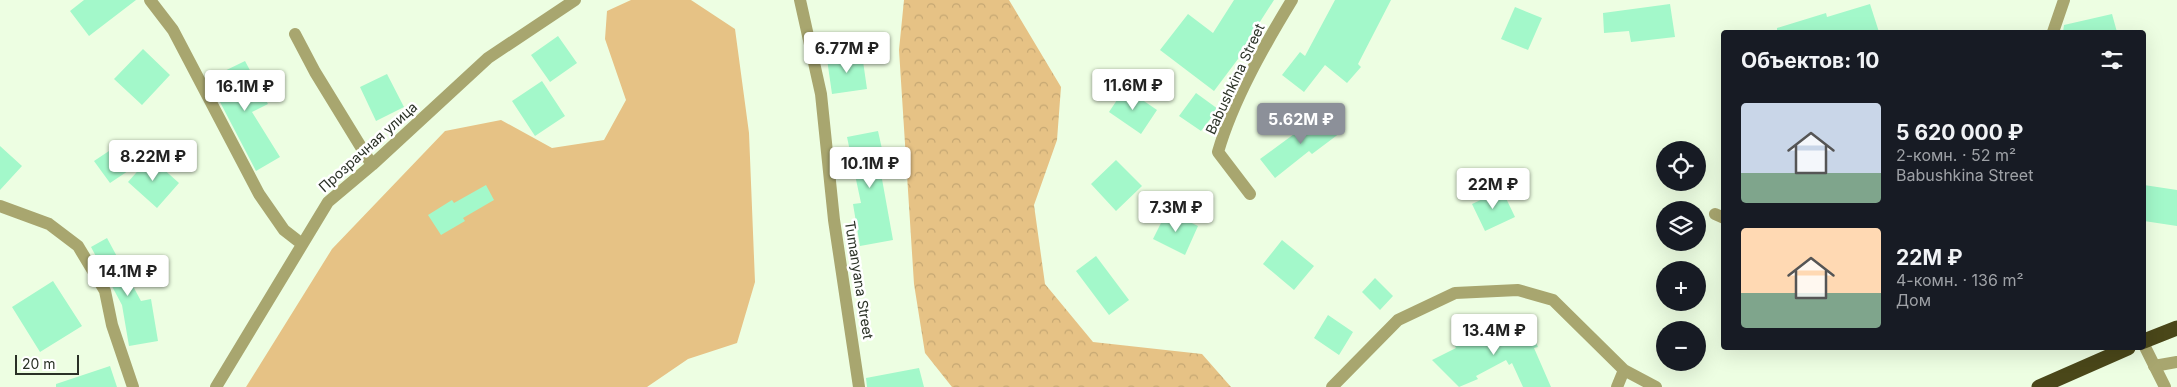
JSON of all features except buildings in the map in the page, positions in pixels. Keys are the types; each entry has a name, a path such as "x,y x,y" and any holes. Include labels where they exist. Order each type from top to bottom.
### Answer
{"highway":[{"path":"2146,340 2177,328"},
{"path":"2039,387 2123,350"}],"street":[{"path":"150,0 173,30 259,194 284,230 302,244"},
{"name":"Прозрачная улица","path":"216,387 328,202 372,165 488,58 575,0"},
{"name":"Tumanyana Street","path":"800,0 821,94 834,220 859,387"},
{"name":"Babushkina Street","path":"1250,194 1218,152 1223,136 1263,48 1292,0"},
{"path":"2055,30 2064,0"},
{"path":"296,34 315,72 372,165"},
{"path":"0,206 49,224 78,246 105,291 115,334 133,387"},
{"path":"1332,387 1398,320 1455,293 1518,290 1553,300 1624,370 1656,387"},
{"path":"2146,349 2165,387"},
{"path":"2154,366 2177,362"},
{"path":"1617,387 1624,370"}],"green space":[{"path":"631,0 691,0 735,29 749,133 755,282 737,343 688,359 647,387 246,387 332,249 445,131 501,120 552,148 604,140 626,100 605,39 607,11"},
{"path":"904,0 1009,0 1061,87 1057,140 1034,205 1045,284 1093,342 1202,354 1231,387 952,387 925,353 914,284 899,50"}]}
